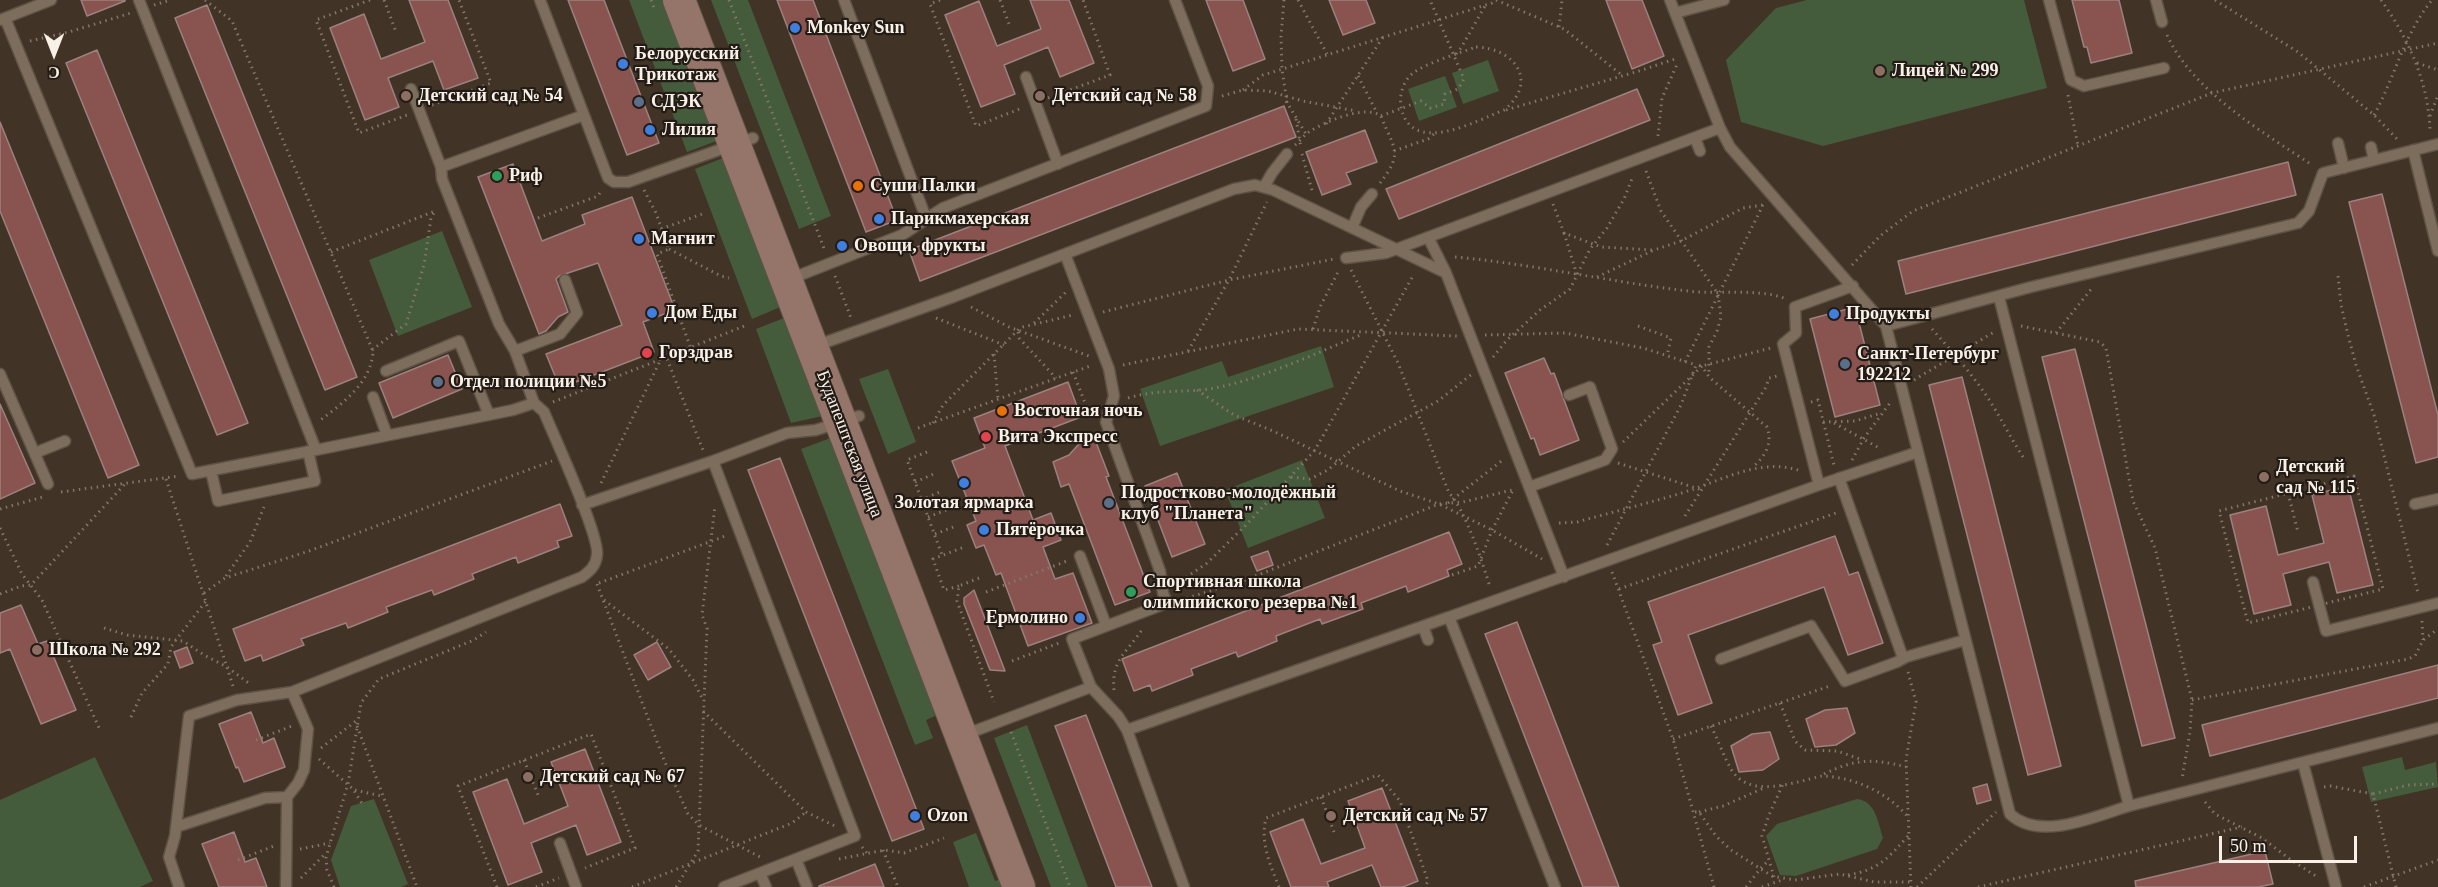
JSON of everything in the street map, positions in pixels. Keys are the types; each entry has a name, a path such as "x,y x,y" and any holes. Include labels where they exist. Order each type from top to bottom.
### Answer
{"street":[{"name":"Будапештская улица","path":"679,0 743,141 850,420 982,728 1040,887"},
{"name":"Будапештская улица","path":"700,0 743,141"},
{"name":"Будапештская улица","path":"982,728 1019,887"}],"lane":[{"path":"51,0 3,19 16,45 192,474 489,415 534,403"},
{"path":"540,0 608,178 620,183 640,179 743,141"},
{"path":"844,0 926,218"},
{"path":"796,277 902,235 943,208 1206,106 1208,86 1175,0"},
{"path":"1670,0 1720,128 1730,147 1886,326 2006,803 2010,813 2016,819 2028,825 2047,827 2438,728"},
{"path":"1675,13 1724,0"},
{"path":"2049,0 2071,80 2084,86 2164,68"},
{"path":"2157,0 2162,22"},
{"path":"140,5 308,430 315,481 218,501 211,471"},
{"path":"1026,76 1058,164"},
{"path":"179,887 169,857 177,827 189,716 237,699 292,692 582,577 591,571 598,554 587,504 544,412 534,403 515,351 499,324 442,179 441,167 411,89"},
{"path":"441,167 584,115"},
{"path":"1346,258 1386,253 1720,128"},
{"path":"1695,138 1700,151"},
{"path":"2338,143 2344,168"},
{"path":"1886,326 2031,287 2298,223 2309,211 2323,173 2434,145"},
{"path":"2371,147 2374,160"},
{"path":"2410,151 2438,251"},
{"path":"1267,191 1272,173 1287,154"},
{"path":"821,344 953,297 1234,189 1255,185 1446,273"},
{"path":"918,197 928,190"},
{"path":"1352,228 1361,207 1372,194"},
{"path":"1428,237 1446,273 1564,577"},
{"path":"1065,254 1108,364 1114,396 1106,422 1160,571 1165,598 1153,608 1072,639 1091,687 1118,716 1126,730 1184,887"},
{"path":"515,351 560,334 577,313 565,280"},
{"path":"1818,481 1784,344 1796,333 1795,307 1853,286"},
{"path":"1999,297 2129,806"},
{"path":"386,371 459,341 489,415"},
{"path":"0,374 50,489"},
{"path":"1529,487 1605,460 1612,449 1590,387 1569,395"},
{"path":"373,397 387,435"},
{"path":"587,504 788,433 816,430 850,420"},
{"path":"35,453 65,441"},
{"path":"1126,730 1564,577 1818,481 1918,452"},
{"path":"711,462 719,477 855,836 724,887"},
{"path":"1838,476 1905,658"},
{"path":"2415,504 2438,499"},
{"path":"1080,556 1106,625"},
{"path":"2313,582 2325,631 2438,603"},
{"path":"1449,617 1555,887"},
{"path":"1423,626 1428,640"},
{"path":"1721,659 1811,626 1845,681 1905,658 1965,640"},
{"path":"982,728 1091,687"},
{"path":"290,886 287,797 298,783 309,754 308,729 292,692"},
{"path":"2303,763 2335,885"},
{"path":"177,827 266,798 287,797"},
{"path":"560,843 576,887"},
{"path":"796,859 807,887"},
{"path":"760,873 766,887"}],"path":[{"path":"16,45 75,31 140,5 171,0"},
{"path":"205,0 232,21 372,350 371,364 362,383 308,430"},
{"path":"370,0 316,20 359,133 491,83 459,0"},
{"path":"384,0 396,32"},
{"path":"729,0 814,223"},
{"path":"940,0 930,4 976,126 1110,75 1083,0"},
{"path":"1000,0 1009,24"},
{"path":"1284,0 1281,36 1282,69 1287,103"},
{"path":"1298,0 1327,54"},
{"path":"1381,116 1421,101 1430,108 1444,104 1445,94 1458,89 1464,79 1430,0"},
{"path":"1206,103 1243,90 1263,75 1492,3 1495,0 1559,27 1623,76"},
{"path":"1559,27 1562,0"},
{"path":"2215,0 2298,52 2374,115 2410,151"},
{"path":"2381,0 2411,49 2416,62 2430,117 2434,145"},
{"path":"2374,115 2387,91 2396,62 2404,50 2413,25 2432,0"},
{"path":"1455,55 1485,5"},
{"path":"2162,22 2172,46 2212,93 2233,111 2323,173"},
{"path":"1325,125 1383,37"},
{"path":"1842,274 1880,236 1913,211 2212,93 2438,43"},
{"path":"1504,110 1515,99 1520,79 1515,63 1504,53 1486,47 1476,47 1411,74 1402,90 1401,109 1410,125 1425,133 1442,134 1504,110 1680,57 1662,98 1656,152"},
{"path":"2416,62 2438,70"},
{"path":"1358,76 1377,113 1381,116 1396,160 1372,194"},
{"path":"2071,80 2067,91 2078,146"},
{"path":"1243,90 1268,91 1337,107 1377,113"},
{"path":"1281,95 1306,134"},
{"path":"2430,117 2438,95"},
{"path":"1287,154 1306,134 1358,111"},
{"path":"1296,118 1306,175 1320,213"},
{"path":"1394,151 1428,139 1434,134"},
{"path":"1641,158 1661,211 1718,294 1721,317 1717,332 1709,346 1709,377"},
{"path":"538,218 598,196 608,178"},
{"path":"640,179 669,249 729,278"},
{"path":"1188,351 1229,280 1267,191"},
{"path":"1548,192 1578,275"},
{"path":"1685,362 1763,205 1774,196"},
{"path":"1595,278 1654,250 1681,241 1743,208 1763,205"},
{"path":"331,252 442,209"},
{"path":"372,350 406,324 424,265 431,218 435,211"},
{"path":"661,229 705,213"},
{"path":"1564,233 1601,247 1654,250"},
{"path":"669,249 657,254 691,349"},
{"path":"1101,312 1229,280 1346,258"},
{"path":"1313,329 1328,287 1346,258"},
{"path":"1346,258 1398,363 1449,493 1458,502 1462,516 1482,558 1494,601"},
{"path":"1438,259 1461,258 1718,294 1777,296 1783,297 1795,307"},
{"path":"1165,598 1206,564 1248,523 1315,450 1413,275 1428,264"},
{"path":"2056,333 2105,269"},
{"path":"2338,276 2341,305 2356,365 2374,415 2400,525 2414,569 2423,640"},
{"path":"1033,324 1076,282"},
{"path":"953,297 1018,330 1108,364"},
{"path":"916,310 1004,345"},
{"path":"933,423 943,405 1018,330 1033,324 1079,314 1089,315"},
{"path":"1922,316 1976,381 2031,471 2044,473"},
{"path":"2006,323 2100,342 2106,348 2133,501 2155,548 2192,700 2190,732 2181,778 2190,791 2215,813 2262,838 2322,880 2335,885"},
{"path":"544,412 551,403 747,325"},
{"path":"1638,326 1671,338 1667,356"},
{"path":"918,428 1073,372 1298,329 1365,334 1471,336 1565,333 1643,348 1702,366 1784,344"},
{"path":"1018,330 1019,338 1056,378"},
{"path":"1112,403 1149,392 1197,390 1244,381 1365,334"},
{"path":"994,354 998,399"},
{"path":"666,358 711,462"},
{"path":"587,504 660,361"},
{"path":"1696,365 1681,405 1603,555 1608,561 1673,739 1697,812 1714,887"},
{"path":"1702,366 1709,377 1762,421 1770,434 1766,453 1751,470"},
{"path":"1612,449 1629,437 1702,366"},
{"path":"1073,372 1094,426"},
{"path":"1677,536 1678,529 1768,378 1791,373"},
{"path":"1197,390 1234,415 1315,450 1400,491 1439,504 1492,530 1551,565 1560,565"},
{"path":"1799,405 1818,400 1838,476"},
{"path":"1823,422 1855,421 1883,413"},
{"path":"1834,423 1898,459"},
{"path":"927,452 907,460 942,555"},
{"path":"1446,504 1496,464 1516,453"},
{"path":"204,592 225,578 309,551 559,459"},
{"path":"1605,460 1702,490"},
{"path":"1543,521 1566,524 1577,522 1766,466 1786,466 1818,481"},
{"path":"915,482 936,473"},
{"path":"58,493 192,474"},
{"path":"2354,476 2383,589 2248,623 2220,511 2288,493 2354,476"},
{"path":"676,887 698,851 707,628 702,615 719,477"},
{"path":"166,478 237,699"},
{"path":"0,594 21,585 32,585 126,482"},
{"path":"1165,598 1245,580 1439,504 1529,487"},
{"path":"0,509 50,489"},
{"path":"1452,575 1478,566 1492,530 1513,490"},
{"path":"225,578 250,542 261,518 268,491"},
{"path":"921,500 942,491"},
{"path":"2288,493 2298,532"},
{"path":"1618,590 1849,508"},
{"path":"928,517 949,509"},
{"path":"934,534 956,526"},
{"path":"0,528 22,574 42,600 100,730"},
{"path":"587,588 739,531"},
{"path":"964,547 933,559 944,590 979,579"},
{"path":"986,592 1080,556"},
{"path":"597,584 664,760 688,813 699,825 777,866"},
{"path":"959,586 957,602 994,702"},
{"path":"603,599 669,649 693,680 704,702"},
{"path":"130,717 142,693 168,664 171,647 206,601"},
{"path":"1118,716 1113,676 1117,663 1140,632 1153,608"},
{"path":"104,628 128,635 183,641 227,667 263,695"},
{"path":"2192,700 2347,669 2393,663 2415,656 2423,640 2438,629"},
{"path":"334,887 326,866 328,852 348,784 361,703 379,679 474,640 490,630"},
{"path":"1012,661 1072,639"},
{"path":"1697,812 1723,844 1774,877 1795,880 1832,874 1847,875 1874,882 1911,885 1906,767 1916,702 1905,658"},
{"path":"1673,739 1845,681"},
{"path":"1780,703 1795,741 1806,750 1837,751 1853,758 1883,761 1906,767"},
{"path":"704,711 806,812 855,836 867,853"},
{"path":"256,740 304,721"},
{"path":"357,722 309,754 348,784 363,805"},
{"path":"357,722 381,796 417,887"},
{"path":"1712,726 1732,771 1740,778 1765,788"},
{"path":"982,728 1070,887"},
{"path":"497,887 458,786 591,734 636,848"},
{"path":"524,760 538,795"},
{"path":"1697,812 1737,801 1765,788 1822,776 1863,760"},
{"path":"1279,887 1265,848 1266,818 1378,775 1400,801 1428,881 1425,887"},
{"path":"1822,776 1856,782 1892,800 1908,817"},
{"path":"1774,877 1764,844 1763,831 1784,784"},
{"path":"2310,789 2330,786 2373,794 2408,785 2438,784"},
{"path":"353,789 381,796"},
{"path":"2373,794 2396,887"},
{"path":"1321,797 1334,832"},
{"path":"1917,887 2006,803"},
{"path":"632,887 792,823 806,812"},
{"path":"1978,887 2242,827"},
{"path":"1847,875 1878,865 1908,836"},
{"path":"838,860 883,850 904,853 944,838"},
{"path":"238,860 287,846 330,843"},
{"path":"883,850 898,887"},
{"path":"290,886 328,852"},
{"path":"2364,887 2438,860"},
{"path":"1746,887 1769,861"},
{"path":"1762,887 1784,879"}],"green space":[{"path":"629,0 669,0 722,139 687,152"},
{"path":"711,0 748,0 831,216 799,229"},
{"name":"Лицей № 299","path":"1807,0 2024,0 2047,88 1823,146 1741,122 1726,60 1776,8"},
{"path":"1488,60 1499,91 1463,104 1452,73"},
{"path":"1445,76 1457,107 1419,121 1408,89"},
{"path":"728,156 785,305 752,319 695,169"},
{"path":"442,231 472,307 398,336 369,260"},
{"path":"789,316 827,415 791,423 756,329"},
{"path":"1321,346 1334,387 1160,446 1140,389 1222,361 1228,377"},
{"path":"888,369 916,442 888,454 859,379"},
{"path":"836,436 942,713 926,720 933,738 915,745 801,449"},
{"path":"1302,460 1325,518 1248,548 1225,490"},
{"path":"1027,725 1088,887 1051,887 994,738"},
{"path":"95,757 153,881 140,887 0,887 0,800"},
{"path":"2402,757 2405,770 2436,762 2438,787 2371,802 2362,767"},
{"path":"374,799 408,884 401,887 340,887 331,860 351,806"},
{"path":"1857,799 1868,804 1875,814 1883,838 1877,849 1796,876 1780,875 1766,836 1777,824"},
{"path":"976,833 995,881 1005,878 1009,887 969,887 953,842"}],"building":[{"path":"81,0 125,0 125,1 87,16"},
{"path":"409,0 448,0 478,78 444,90 433,61 388,78 399,107 365,120 330,28 364,14 381,59 425,42"},
{"path":"568,0 604,0 659,143 627,155"},
{"path":"777,0 813,0 897,220 866,232"},
{"path":"1030,0 1069,0 1094,63 1060,77 1048,47 1004,65 1015,94 981,107 945,15 979,1 997,46 1041,29"},
{"path":"1206,0 1243,0 1265,59 1233,71"},
{"path":"1329,0 1366,0 1375,23 1343,35"},
{"path":"1606,0 1642,0 1664,56 1632,69"},
{"path":"2072,0 2119,0 2132,53 2091,63 2087,47 2084,47"},
{"path":"207,5 357,377 325,390 175,18"},
{"path":"97,50 248,423 217,435 66,63"},
{"path":"1637,89 1650,120 1399,219 1386,189"},
{"path":"1284,106 1296,137 920,281 909,250"},
{"path":"0,122 139,465 108,478 0,211"},
{"path":"1365,130 1377,162 1346,173 1351,184 1322,195 1306,152"},
{"path":"2288,162 2296,195 1906,294 1898,261"},
{"path":"513,164 542,241 585,224 582,215 632,197 675,310 643,322 654,352 560,388 546,354 622,325 598,263 556,279 568,312 558,317 546,331 539,334 478,177"},
{"path":"2382,194 2438,415 2438,457 2416,463 2349,202"},
{"path":"1855,307 1880,405 1835,417 1810,319"},
{"path":"2075,349 2175,738 2142,746 2042,357"},
{"path":"448,355 462,389 393,418 379,383"},
{"path":"1544,358 1551,374 1554,373 1579,440 1540,455 1534,438 1531,439 1505,373"},
{"path":"1962,377 2061,766 2028,775 1929,385"},
{"path":"1068,382 1081,417 1005,446 1033,520 1051,513 1061,540 1043,547 1055,579 1073,573 1092,623 1028,646 1001,573 996,575 984,545 976,548 967,525 976,521 952,461 985,448 974,418"},
{"path":"0,404 35,483 0,499"},
{"path":"1088,434 1089,438 1094,437 1109,476 1106,477 1150,592 1115,605 1069,484 1061,487 1053,462 1069,455"},
{"path":"780,458 924,829 892,841 748,470"},
{"path":"1177,473 1205,544 1172,557 1145,486"},
{"path":"2348,486 2373,585 2337,593 2329,562 2283,574 2291,605 2254,614 2230,515 2266,506 2278,555 2324,543 2312,495"},
{"path":"560,504 572,536 557,541 559,547 518,563 516,557 472,574 474,579 434,595 432,590 386,607 388,612 348,628 346,623 301,639 304,645 263,661 261,655 245,661 233,629"},
{"path":"1449,532 1462,564 1447,570 1449,576 1408,592 1406,586 1361,603 1363,609 1322,624 1320,619 1276,636 1277,641 1238,657 1236,652 1191,669 1193,675 1152,691 1150,685 1134,691 1122,659"},
{"path":"1835,536 1849,575 1858,572 1883,643 1848,655 1824,587 1688,635 1712,703 1678,715 1653,645 1662,642 1648,602"},
{"path":"1268,551 1273,565 1257,571 1251,557"},
{"path":"974,590 1005,671 990,670 964,604 964,598"},
{"path":"21,605 38,644 47,641 76,710 41,724 10,649 0,653 0,613"},
{"path":"1517,622 1619,887 1583,887 1485,634"},
{"path":"657,642 671,667 648,680 634,655"},
{"path":"187,647 193,663 180,668 174,652"},
{"path":"2438,665 2438,698 2210,756 2202,725"},
{"path":"1847,708 1855,733 1836,745 1815,747 1806,719 1825,710"},
{"path":"251,712 263,743 274,738 285,767 244,782 238,767 236,768 219,724"},
{"path":"1086,715 1152,887 1116,887 1055,726"},
{"path":"1770,732 1779,759 1763,770 1739,772 1731,746 1752,734"},
{"path":"585,749 621,842 587,855 576,825 531,843 542,872 508,885 473,792 507,779 524,824 568,806 551,762"},
{"path":"1987,784 1991,800 1977,804 1973,788"},
{"path":"1382,788 1418,881 1403,887 1381,887 1372,865 1327,882 1329,887 1291,887 1270,832 1303,819 1321,864 1365,848 1348,801"},
{"path":"234,832 245,862 256,858 267,887 219,887 202,844"},
{"path":"2265,851 2273,884 2258,887 2136,887 2135,881"},
{"path":"875,864 884,887 819,887 819,886"}],"place":[{"name":"Monkey Sun","path":"795,28"},
{"name":"Белорусский Трикотаж","path":"623,64"},
{"name":"Лицей № 299","path":"1880,71"},
{"name":"Детский сад № 54","path":"406,96"},
{"name":"Детский сад № 58","path":"1040,96"},
{"name":"СДЭК","path":"639,102"},
{"name":"Лилия","path":"650,130"},
{"name":"Риф","path":"497,176"},
{"name":"Суши Палки","path":"858,186"},
{"name":"Парикмахерская","path":"879,219"},
{"name":"Магнит","path":"639,239"},
{"name":"Овощи, фрукты","path":"842,246"},
{"name":"Дом Еды","path":"652,313"},
{"name":"Продукты","path":"1834,314"},
{"name":"Горздрав","path":"647,353"},
{"name":"Санкт-Петербург 192212","path":"1845,364"},
{"name":"Отдел полиции №5","path":"438,382"},
{"name":"Восточная ночь","path":"1002,411"},
{"name":"Вита Экспресс","path":"986,437"},
{"name":"Детский сад № 115","path":"2264,477"},
{"name":"Золотая ярмарка","path":"964,483"},
{"name":"Подростково-молодёжный клуб \"Планета\"","path":"1109,503"},
{"name":"Пятёрочка","path":"984,530"},
{"name":"Спортивная школа олимпийского резерва №1","path":"1131,592"},
{"name":"Ермолино","path":"1080,618"},
{"name":"Школа № 292","path":"37,650"},
{"name":"Детский сад № 67","path":"528,777"},
{"name":"Ozon","path":"915,816"},
{"name":"Детский сад № 57","path":"1331,816"}]}
